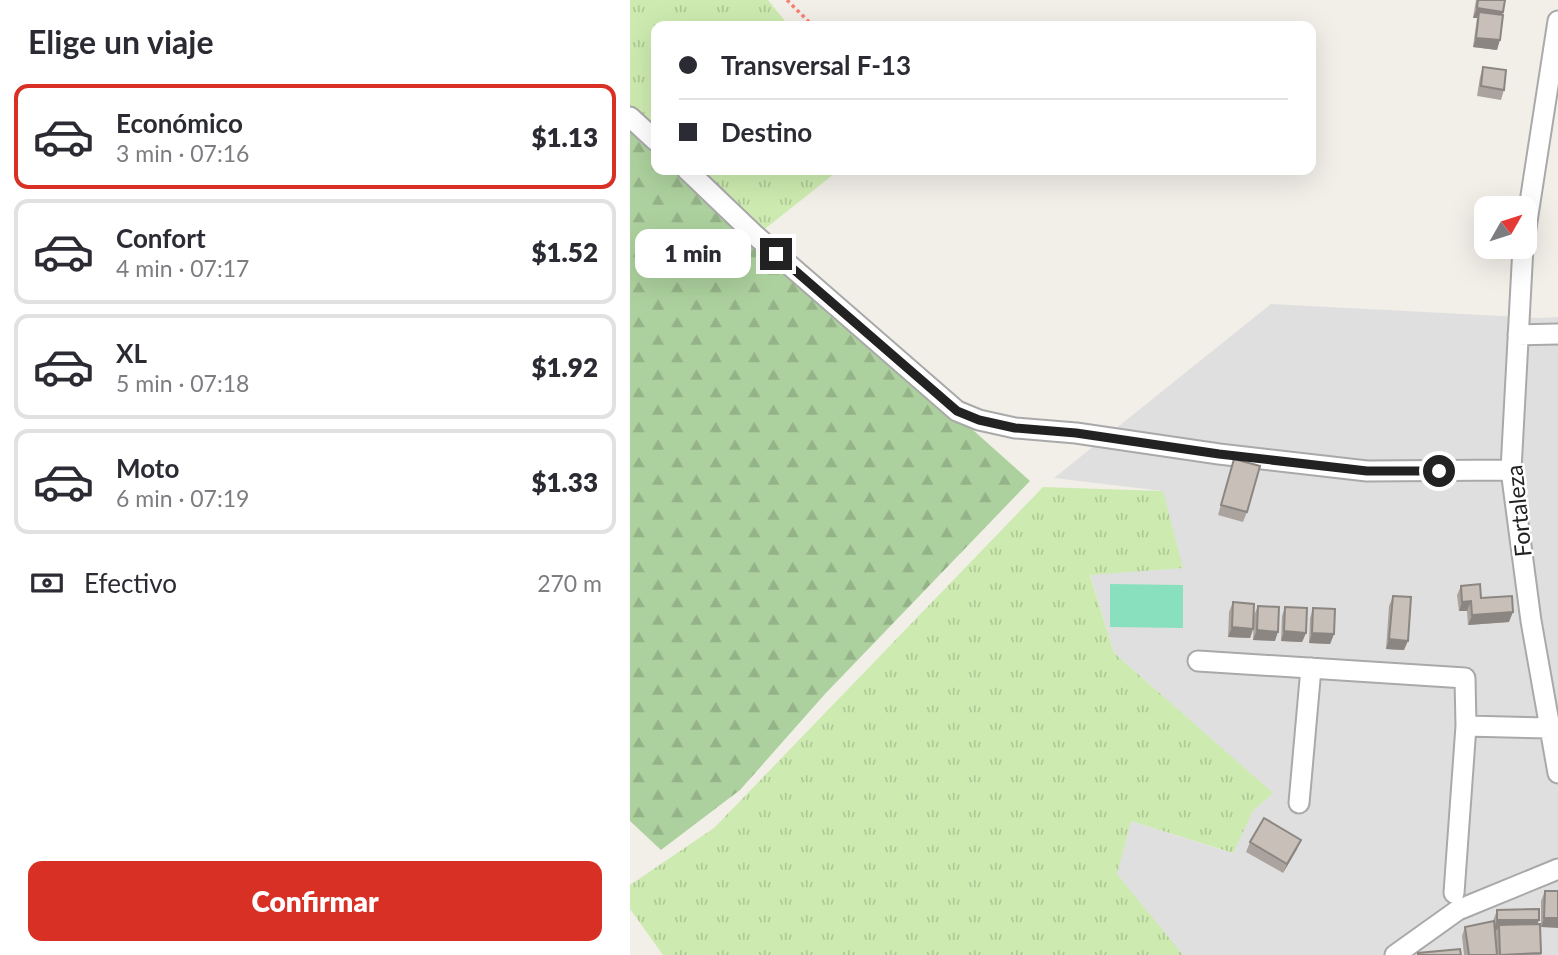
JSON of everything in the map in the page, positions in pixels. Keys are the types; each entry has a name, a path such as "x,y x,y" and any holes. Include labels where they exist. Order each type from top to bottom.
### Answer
{"street":[{"path":"1531,196 1558,21"},
{"path":"630,117 651,136"},
{"path":"692,175 756,236 957,411 979,420 1015,428 1076,433 1219,454 1367,471 1511,470"},
{"name":"Fortaleza","path":"1522,259 1511,470 1531,621 1558,773"},
{"path":"1518,335 1558,334"},
{"path":"1198,661 1465,678 1466,726 1454,893"},
{"path":"1299,803 1311,668"},
{"path":"1466,726 1550,727"},
{"path":"1395,955 1458,911 1558,869"}],"path":[{"path":"787,0 808,21"}],"shaded area":[{"path":"1271,304 1558,317 1558,955 1180,955 1116,874 1131,821 1232,853 1253,811 1272,793 1114,653 1090,574 1163,491 1054,478"}],"green space":[{"path":"630,0 768,0 785,21 651,21 651,140 630,120"},
{"path":"630,117 651,136 651,175 692,175 756,236 1030,481 825,694 740,790 661,850 630,821"},
{"path":"689,175 833,175 756,236"},
{"path":"1043,487 1163,491 1183,568 1090,575 1114,653 1273,793 1253,811 1233,853 1131,821 1117,874 1183,955 663,955 630,909 630,885 714,828"},
{"path":"1110,584 1183,585 1183,628 1110,627"}],"building":[{"path":"1478,0 1505,0 1503,12 1477,8"},
{"path":"1479,12 1503,15 1500,40 1476,38"},
{"path":"1483,67 1506,70 1504,90 1481,86"},
{"path":"1234,459 1260,466 1247,512 1221,505"},
{"path":"1480,584 1481,598 1512,596 1513,612 1472,615 1471,601 1462,602 1461,586"},
{"path":"1393,596 1411,597 1408,641 1389,639"},
{"path":"1233,602 1254,604 1253,629 1232,627"},
{"path":"1258,606 1279,607 1278,632 1257,630"},
{"path":"1285,607 1307,608 1306,633 1284,631"},
{"path":"1313,608 1335,609 1334,634 1312,633"},
{"path":"1264,818 1301,840 1287,864 1250,842"},
{"path":"1545,891 1558,891 1558,918 1544,918"},
{"path":"1539,909 1539,920 1497,920 1497,910"},
{"path":"1494,921 1497,955 1469,955 1465,927"},
{"path":"1540,924 1541,953 1500,955 1499,925"},
{"path":"1460,949 1461,955 1418,955 1418,953"}],"route":[{"path":"776,254 957,411 979,420 1015,428 1076,433 1219,454 1367,471 1439,471"}]}
